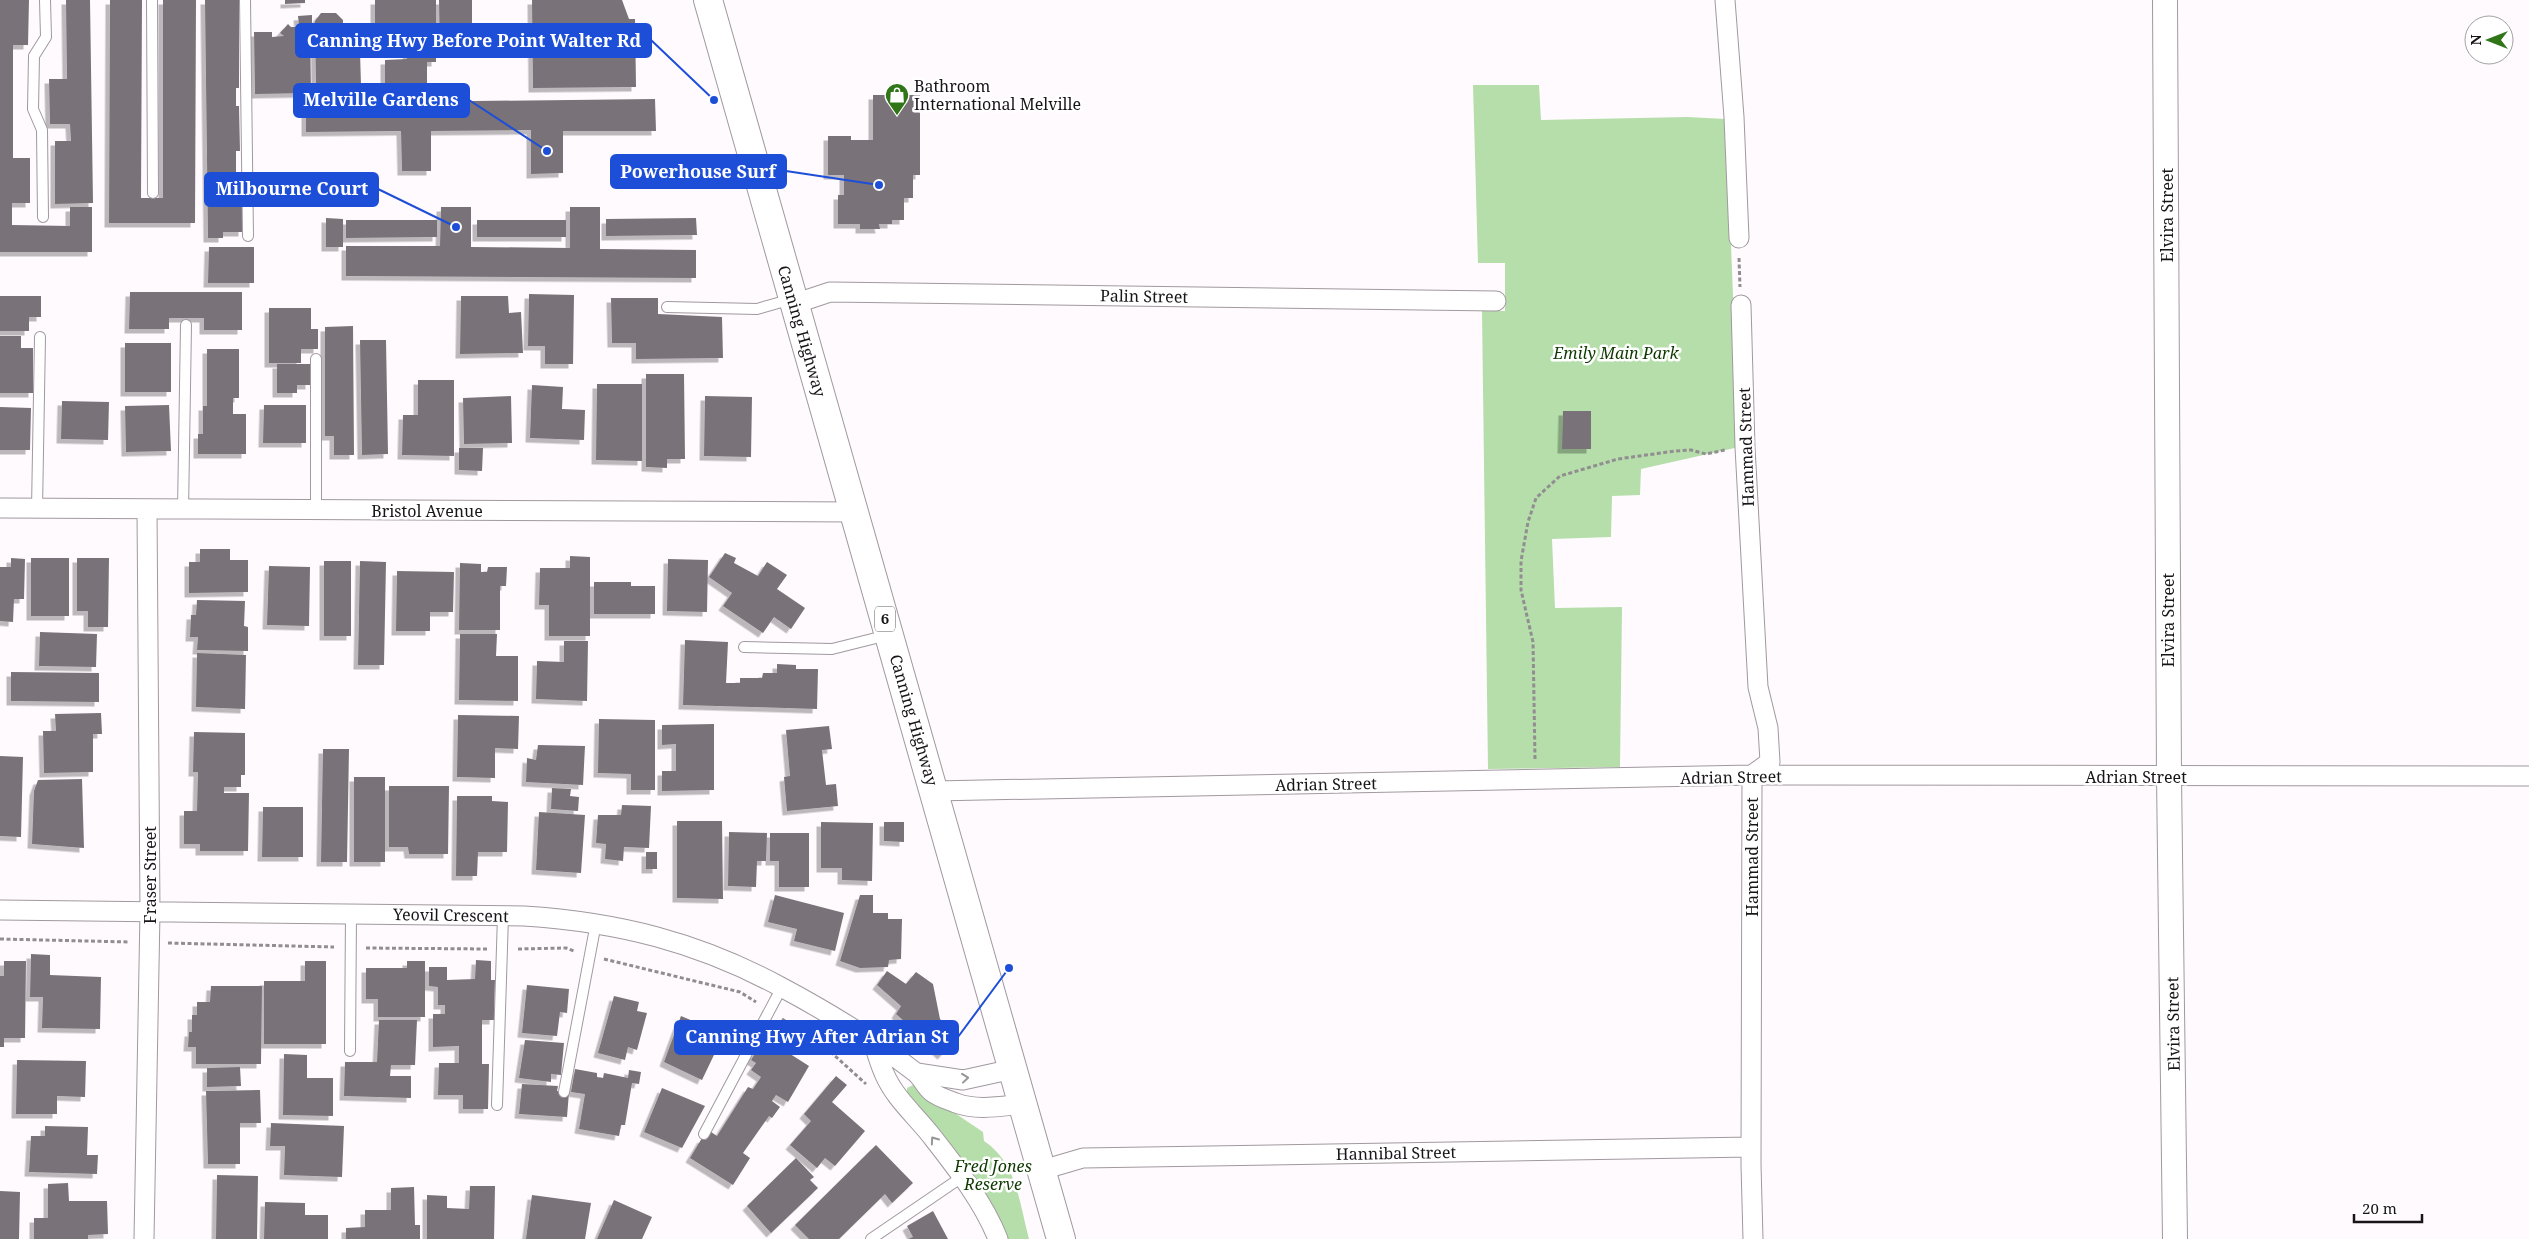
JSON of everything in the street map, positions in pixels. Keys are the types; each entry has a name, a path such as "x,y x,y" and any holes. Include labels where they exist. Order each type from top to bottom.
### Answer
{"highway":[{"name":"Canning Highway","path":"708,0 1061,1239"}],"street":[{"path":"1725,0 1734,118 1739,238"},
{"name":"Elvira Street","path":"2166,0 2169,777 2176,1239"},
{"name":"Palin Street","path":"793,301 830,292 1496,301"},
{"name":"Hammad Street","path":"1741,305 1745,442 1758,687 1768,728 1770,762 1752,776 1751,1147 1753,1239"},
{"name":"Bristol Avenue","path":"0,508 183,511 854,512"},
{"name":"Fraser Street","path":"144,1239 150,942 147,510"},
{"name":"Adrian Street","path":"934,791 1752,776 2529,776"},
{"name":"Yeovil Crescent","path":"0,910 504,916 596,923 670,939 704,950 782,987 917,1073 931,1092 958,1104 984,1107 1024,1104"},
{"path":"874,1044 884,1074 897,1096 930,1134 962,1177 990,1220 998,1239"},
{"name":"Yeovil Crescent","path":"917,1073 963,1080 1013,1069"},
{"name":"Hannibal Street","path":"1042,1170 1083,1158 1751,1147"}],"lane":[{"path":"43,217 42,130 33,108 34,56 46,36 45,0"},
{"path":"152,0 153,193"},
{"path":"245,0 248,236"},
{"path":"667,307 757,309 793,301"},
{"path":"183,511 186,325"},
{"path":"37,509 40,337"},
{"path":"316,359 316,511"},
{"path":"744,647 832,649 889,634"},
{"path":"350,1051 351,914"},
{"path":"497,1105 504,916"},
{"path":"564,1092 596,923"},
{"path":"704,1134 782,987"},
{"path":"871,1239 962,1177"}],"path":[{"path":"1739,238 1741,305"},
{"path":"1536,781 1532,642 1521,590 1521,561 1528,522 1536,498 1560,476 1618,459 1675,451 1691,450 1706,454 1722,452 1745,442"},
{"path":"0,939 351,948 566,948 740,992 823,1045 868,1086"}],"green space":[{"name":"Emily Main Park","path":"1473,85 1539,85 1541,120 1687,117 1726,119 1739,447 1641,469 1640,495 1612,496 1611,537 1552,539 1555,608 1622,607 1620,767 1488,769 1482,311 1505,311 1505,263 1478,263"},
{"name":"Fred Jones Reserve","path":"913,1085 983,1132 984,1141 1004,1160 1010,1172 1019,1198 1029,1239 1008,1239 1004,1228 989,1203 907,1094 907,1088"}],"building":[{"path":"0,0 29,0 28,45 13,45 13,158 30,158 30,203 12,203 12,225 70,226 70,207 92,207 92,252 0,252"},
{"path":"66,0 90,0 93,203 55,204 55,141 71,141 70,124 50,124 49,79 67,79"},
{"path":"110,0 142,0 141,198 163,198 163,0 196,0 195,223 109,223"},
{"path":"205,0 239,0 239,88 236,88 236,106 239,106 240,151 236,151 236,189 243,189 243,232 223,232 223,238 208,238"},
{"path":"285,0 305,0 305,3 285,4"},
{"path":"375,0 436,0 436,62 427,62 427,91 385,91 385,60 407,59 410,25 375,25"},
{"path":"439,0 472,0 472,53 440,53"},
{"path":"532,0 622,0 629,19 635,19 636,87 533,88"},
{"path":"321,13 336,13 343,20 343,28 372,28 372,52 360,52 361,85 316,86 315,21"},
{"path":"312,15 312,24 299,25 298,16"},
{"path":"288,24 291,27 310,27 311,93 255,94 254,32 272,32 272,37 284,36 280,33"},
{"name":"Bathroom International Melville","path":"873,95 920,95 920,175 913,175 913,198 904,198 904,220 892,220 892,224 879,224 880,229 860,229 860,224 838,224 838,195 844,195 844,175 828,175 828,136 851,136 851,140 873,140"},
{"path":"655,99 656,131 563,131 563,173 531,174 531,130 431,131 431,171 402,171 401,131 306,132 306,103"},
{"path":"441,207 471,207 471,247 570,248 570,207 600,207 600,249 696,250 696,278 346,276 346,246 440,246"},
{"path":"326,218 343,219 343,247 326,247"},
{"path":"696,218 697,235 606,236 606,219"},
{"path":"346,220 437,220 437,237 346,238"},
{"path":"477,220 566,220 566,237 477,237"},
{"path":"209,247 254,247 254,283 208,283"},
{"path":"130,292 242,292 242,330 204,330 204,318 169,318 169,329 129,329"},
{"path":"529,294 574,295 573,364 545,364 545,346 528,346"},
{"path":"0,296 41,296 41,317 29,317 29,331 0,331"},
{"path":"461,296 508,296 509,313 521,312 523,353 460,354"},
{"path":"611,298 658,298 658,314 722,317 723,358 636,359 636,343 612,343"},
{"path":"269,308 311,308 311,329 318,329 318,349 301,349 301,363 269,363"},
{"path":"353,326 354,455 334,455 334,436 325,436 325,327"},
{"path":"0,336 21,336 21,348 33,348 33,393 0,393"},
{"path":"360,340 386,340 388,454 362,455"},
{"path":"125,343 171,343 171,392 125,392"},
{"path":"207,349 239,349 239,398 233,398 233,414 246,414 246,454 198,454 198,434 203,434 203,406 207,406"},
{"path":"277,364 310,364 310,385 297,385 297,393 277,393"},
{"path":"646,374 684,374 685,459 667,459 667,468 646,467"},
{"path":"418,380 454,380 454,456 402,455 403,415 418,415"},
{"path":"597,384 642,384 642,461 596,460"},
{"path":"532,385 563,387 562,409 585,410 584,440 530,438"},
{"path":"511,396 512,443 464,444 463,398"},
{"path":"705,396 752,397 751,457 704,456"},
{"path":"62,401 109,402 108,440 61,439"},
{"path":"169,405 171,451 126,452 125,406"},
{"path":"264,405 306,405 306,443 263,443"},
{"path":"0,407 31,408 30,450 0,450"},
{"path":"1563,411 1591,411 1591,449 1562,449"},
{"path":"459,448 483,448 482,471 459,470"},
{"path":"200,549 230,549 230,560 248,560 248,592 189,593 189,562 200,562"},
{"path":"725,553 736,558 734,563 758,576 767,562 787,575 777,589 805,608 791,629 774,617 763,633 723,606 732,593 709,577"},
{"path":"570,556 590,557 590,636 549,636 549,605 539,605 540,568 570,568"},
{"path":"11,558 25,559 24,599 14,599 13,622 0,621 0,567 11,567"},
{"path":"31,558 69,558 69,616 31,616"},
{"path":"77,558 109,558 108,627 88,627 88,611 77,611"},
{"path":"668,559 708,560 707,612 667,611"},
{"path":"324,561 351,561 351,636 324,636"},
{"path":"360,561 386,562 384,665 358,665"},
{"path":"460,563 481,564 481,572 487,572 488,567 507,567 506,586 500,586 500,630 459,630"},
{"path":"269,566 310,567 309,626 267,625"},
{"path":"397,571 454,572 453,612 430,612 430,631 396,631"},
{"path":"594,582 631,582 631,586 655,586 655,614 594,614"},
{"path":"197,600 245,601 244,626 248,627 248,651 197,650 198,637 190,637 191,615 196,615"},
{"path":"40,632 97,634 96,667 39,666"},
{"path":"460,634 497,634 496,656 518,656 518,701 459,700"},
{"path":"685,640 728,642 726,683 740,683 740,678 762,678 763,673 777,673 777,664 796,665 796,669 818,669 817,709 683,705"},
{"path":"564,641 588,641 587,701 536,699 537,661 564,662"},
{"path":"197,653 246,655 245,709 196,707"},
{"path":"11,672 99,673 99,702 11,701"},
{"path":"101,713 102,734 93,734 93,772 44,773 43,731 56,731 55,714"},
{"path":"458,715 519,716 518,749 495,748 495,778 457,777"},
{"path":"599,719 655,720 655,790 631,790 631,774 598,773"},
{"path":"714,724 714,790 662,791 662,771 676,771 676,744 662,745 662,725"},
{"path":"829,726 832,749 822,750 826,785 836,784 838,806 787,811 784,777 790,776 786,730"},
{"path":"194,732 245,733 245,775 241,775 241,787 224,787 224,793 249,793 248,851 200,851 200,844 184,844 184,811 197,811 198,772 193,772"},
{"path":"538,745 585,746 583,785 526,782 527,758 536,760"},
{"path":"323,749 349,749 347,862 321,862"},
{"path":"0,756 23,757 21,837 0,836"},
{"path":"354,777 385,777 385,862 354,862"},
{"path":"82,779 84,848 32,844 34,791 38,780"},
{"path":"389,786 449,786 448,854 409,854 408,847 389,847"},
{"path":"552,788 571,789 570,796 579,797 578,811 551,809"},
{"path":"457,796 492,796 492,801 508,802 507,852 478,852 477,876 456,876"},
{"path":"622,805 651,806 649,848 624,847 623,861 605,859 606,844 596,843 598,815 621,815"},
{"path":"263,807 303,807 303,857 262,857"},
{"path":"539,812 585,815 581,873 536,870"},
{"path":"677,821 722,821 723,899 677,898"},
{"path":"821,822 873,823 872,881 842,880 842,868 821,868"},
{"path":"884,822 904,822 904,842 884,841"},
{"path":"729,832 767,833 766,861 757,861 756,887 728,886"},
{"path":"770,833 809,833 809,887 779,887 779,861 770,861"},
{"path":"646,852 657,852 657,869 646,869"},
{"path":"775,895 844,913 835,951 794,941 797,929 768,922"},
{"path":"860,895 873,895 873,913 888,913 888,919 902,919 901,959 889,960 888,967 860,968 840,961"},
{"path":"31,954 50,955 50,975 101,977 100,1029 42,1028 43,997 30,997"},
{"path":"476,960 491,961 491,980 495,980 494,1020 482,1020 482,1064 489,1064 488,1109 463,1109 463,1095 438,1095 439,1063 459,1063 459,1046 433,1047 433,1014 445,1014 445,1005 438,1005 438,987 429,986 429,967 447,967 447,980 475,979"},
{"path":"4,961 26,961 25,1038 4,1038 4,1047 0,1047 0,976 4,976"},
{"path":"305,961 326,961 326,1044 264,1044 264,981 305,981"},
{"path":"407,961 425,961 425,1017 378,1017 378,999 366,999 366,968 407,968"},
{"path":"887,971 906,984 916,972 933,984 940,1019 959,1037 942,1055 896,1014 901,1006 877,985"},
{"path":"527,985 569,989 567,1013 560,1012 557,1036 522,1033"},
{"path":"211,986 262,986 261,1064 196,1064 196,1047 188,1047 189,1032 192,1032 192,1015 197,1015 197,1002 210,1002"},
{"path":"614,996 639,1002 637,1011 647,1013 637,1050 628,1047 625,1060 598,1053"},
{"path":"681,1016 724,1034 702,1080 664,1062"},
{"path":"379,1020 417,1020 415,1065 391,1065 390,1076 411,1076 411,1098 344,1096 345,1062 377,1062"},
{"path":"765,1038 809,1066 788,1102 776,1095 772,1101 780,1107 772,1118 769,1116 743,1153 750,1158 733,1185 690,1158 702,1138 706,1140 711,1132 717,1136 748,1087 753,1089 761,1077 751,1070 756,1063 751,1060"},
{"path":"525,1040 564,1043 561,1075 551,1074 551,1082 519,1078"},
{"path":"284,1054 307,1055 307,1078 333,1078 333,1116 283,1115"},
{"path":"17,1060 86,1061 85,1097 57,1096 57,1114 16,1114"},
{"path":"240,1067 241,1086 207,1087 207,1068"},
{"path":"575,1069 597,1073 597,1077 603,1078 604,1073 628,1078 629,1070 641,1072 639,1084 632,1083 625,1125 621,1125 619,1136 579,1129 585,1094 571,1092"},
{"path":"836,1076 847,1085 832,1102 865,1131 835,1166 825,1158 817,1168 790,1145 811,1121 804,1114"},
{"path":"522,1084 558,1086 557,1091 569,1092 567,1117 519,1114"},
{"path":"662,1088 705,1106 682,1148 644,1132"},
{"path":"260,1090 261,1123 240,1123 240,1164 208,1164 206,1091"},
{"path":"271,1123 344,1126 342,1177 284,1175 285,1146 270,1146"},
{"path":"45,1126 88,1127 87,1155 98,1155 97,1174 29,1172 31,1136 45,1136"},
{"path":"876,1145 913,1183 892,1203 885,1194 839,1239 809,1239 795,1225"},
{"path":"796,1158 814,1177 810,1180 818,1188 771,1233 747,1206"},
{"path":"217,1175 258,1176 257,1239 216,1239"},
{"path":"68,1183 69,1201 107,1201 108,1234 88,1235 88,1239 34,1239 34,1218 48,1218 48,1184"},
{"path":"470,1186 495,1186 494,1239 427,1239 427,1195 447,1196 447,1208 469,1209"},
{"path":"414,1187 415,1225 420,1225 420,1239 346,1239 346,1228 365,1227 365,1210 391,1210 391,1188"},
{"path":"0,1191 20,1192 19,1239 0,1239"},
{"path":"532,1195 591,1203 585,1239 526,1239"},
{"path":"614,1200 652,1217 642,1239 597,1239"},
{"path":"265,1202 305,1203 305,1215 328,1215 328,1239 264,1239"},
{"path":"933,1211 948,1239 908,1239 913,1237 907,1226"}],"place":[{"name":"Canning Hwy Before Point Walter Rd","path":"714,100"},
{"name":"Bathroom International Melville","path":"897,116"},
{"name":"Melville Gardens","path":"547,151"},
{"name":"Powerhouse Surf","path":"879,185"},
{"name":"Milbourne Court","path":"456,227"},
{"name":"Canning Hwy After Adrian St","path":"1009,968"}]}
